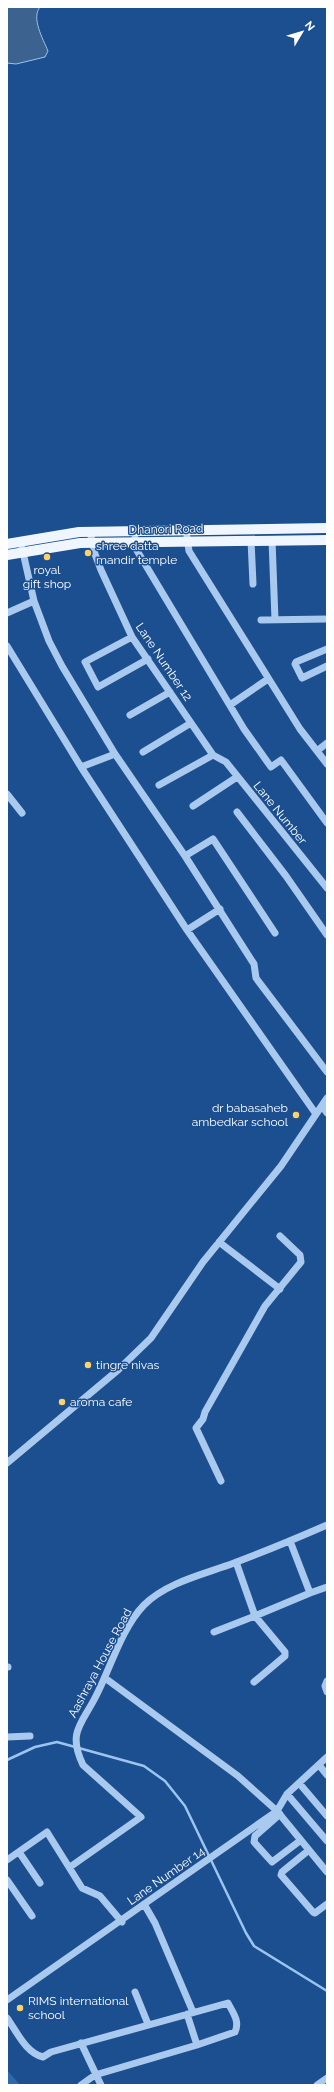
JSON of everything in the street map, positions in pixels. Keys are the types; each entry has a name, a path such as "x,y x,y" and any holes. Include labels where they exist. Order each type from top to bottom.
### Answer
{"main road":[{"name":"Dhanori Road","path":"7,544 57,535 90,532 327,528"},
{"path":"57,535 59,545"},
{"name":"Dhanori Road","path":"7,556 59,545 251,540 327,540"}],"street":[{"path":"287,529 288,540"},
{"path":"186,531 189,551 300,729 327,764"},
{"name":"Lane Number 12","path":"90,532 101,570 132,636 213,755"},
{"path":"135,532 136,549 230,705 271,767 281,760 327,823"},
{"path":"251,540 253,584"},
{"path":"272,540 276,620"},
{"path":"19,542 24,553 34,601 49,641 115,754 185,856 254,964 256,978 327,1072"},
{"path":"7,613 34,601"},
{"path":"261,620 327,619"},
{"path":"132,636 85,662 98,687 148,659"},
{"path":"7,646 81,766 187,930 316,1114"},
{"path":"327,649 295,663 302,678 327,666"},
{"path":"230,705 268,679"},
{"path":"130,715 170,692"},
{"path":"143,752 191,723"},
{"path":"317,751 327,743"},
{"path":"81,766 115,754"},
{"path":"159,785 213,755"},
{"name":"Lane Number","path":"213,755 226,762 327,888"},
{"path":"193,806 237,777"},
{"path":"7,794 22,813"},
{"path":"238,812 286,876 327,935"},
{"path":"185,856 213,839 275,933"},
{"path":"187,930 220,909"},
{"path":"7,1463 118,1370 151,1338 203,1262 280,1166 327,1098"},
{"path":"322,1106 327,1113"},
{"path":"221,1481 196,1428 203,1419 205,1412 255,1321 265,1306 299,1266 302,1258 280,1236"},
{"path":"219,1242 280,1289"},
{"name":"Aashraya House Road","path":"70,1867 141,1817 83,1765 78,1754 76,1732 105,1678 128,1628 145,1605 170,1587 290,1541 327,1525"},
{"path":"290,1541 310,1593"},
{"path":"236,1562 255,1616 286,1653 254,1682"},
{"path":"214,1632 327,1587"},
{"path":"105,1678 238,1776 279,1813 327,1872"},
{"path":"327,1681 325,1686 327,1692"},
{"path":"7,1736 30,1736"},
{"name":"Lane Number 14","path":"7,2000 122,1922 144,1904 202,1864 279,1813 287,1794 327,1757"},
{"path":"319,1765 327,1775"},
{"path":"299,1783 327,1816"},
{"path":"287,1794 327,1841"},
{"path":"279,1813 255,1836 254,1842 272,1862 301,1840"},
{"path":"8,1858 47,1832 82,1888 100,1896 122,1922"},
{"path":"309,1850 282,1872 281,1875 312,1912 317,1912 327,1904"},
{"path":"19,1852 40,1883"},
{"path":"7,1880 32,1916"},
{"path":"144,1904 155,1924 190,2013 197,2045"},
{"path":"135,1992 148,2024"},
{"path":"7,2018 34,2055 43,2057 50,2052 80,2043 228,2002 238,2025 235,2032 197,2045 95,2075 81,2085"},
{"path":"80,2043 101,2085"},
{"path":"318,2085 327,2078"}],"shaded area":[{"path":"7,7 40,7 37,23 48,51 45,57 16,64 7,63"},
{"path":"7,2070 20,2085 7,2085"}],"waterway":[{"path":"7,1760 35,1747 57,1742 144,1766 165,1781 185,1806 246,1933 254,1946 327,1991"}],"place":[{"name":"shree datta mandir temple","path":"88,553"},
{"name":"royal gift shop","path":"47,557"},
{"name":"dr babasaheb ambedkar school","path":"296,1115"},
{"name":"tingre nivas","path":"88,1365"},
{"name":"aroma cafe","path":"62,1402"},
{"name":"RIMS international school","path":"20,2008"}]}
